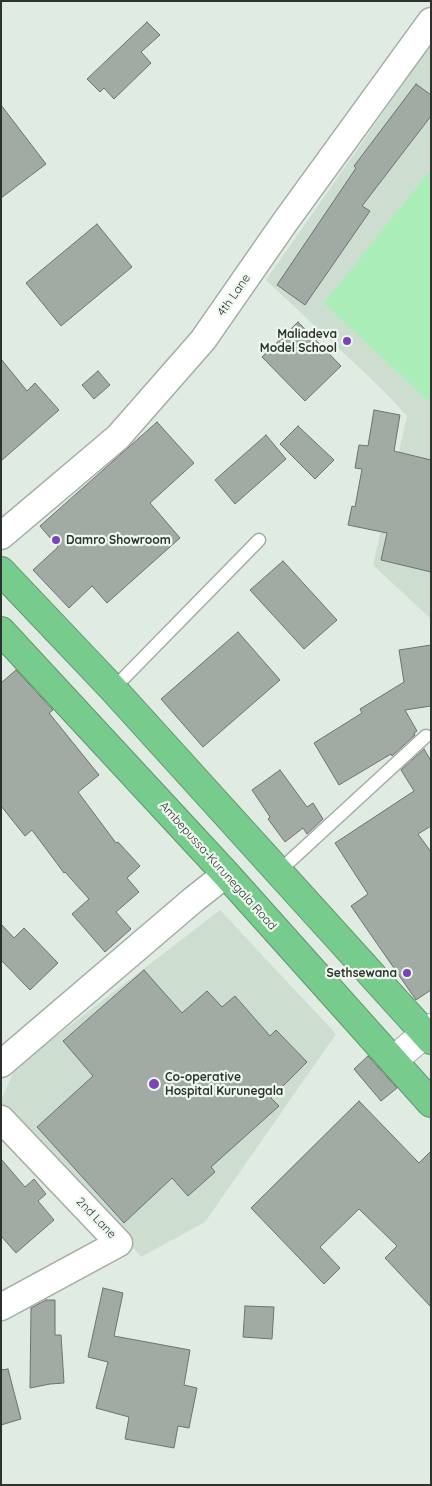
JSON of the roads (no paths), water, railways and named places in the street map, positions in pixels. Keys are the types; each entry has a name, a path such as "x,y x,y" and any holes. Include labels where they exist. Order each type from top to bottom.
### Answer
{"highway":[{"path":"1,571 113,689 278,872 429,1033"},
{"name":"Ambepussa-Kurunegala Road","path":"1,632 226,874 431,1103"}],"street":[{"name":"4th Lane","path":"1,536 118,437 203,340 285,222 431,21"},
{"path":"1,1064 2,1061 226,874"},
{"path":"394,1060 429,1033"},
{"name":"2nd Lane","path":"1,1119 119,1243 1,1307"}],"lane":[{"path":"113,689 259,540"},
{"path":"278,872 426,736"}],"place":[{"name":"Maliadeva Model School","path":"347,341"},
{"name":"Damro Showroom","path":"56,540"},
{"name":"Sethsewana","path":"407,973"},
{"name":"Co-operative Hospital Kurunegala","path":"154,1084"}]}
